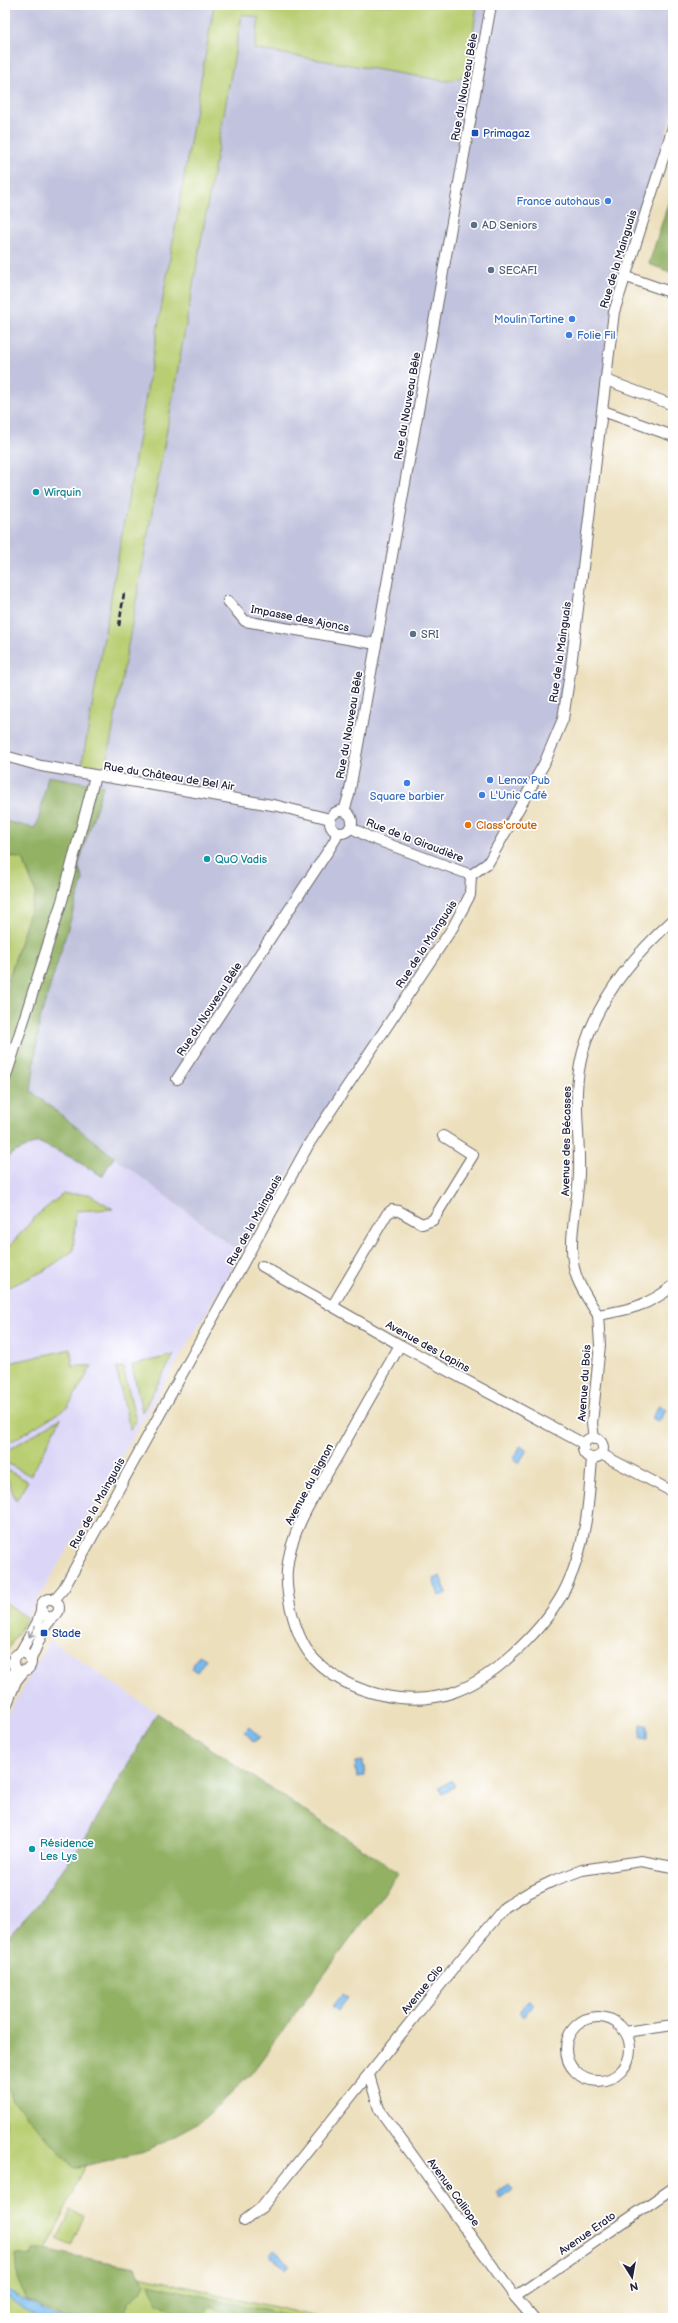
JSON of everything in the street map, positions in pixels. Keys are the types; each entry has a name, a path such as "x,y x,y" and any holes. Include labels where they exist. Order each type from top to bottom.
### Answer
{"street":[{"name":"Rue du Nouveau Bêle","path":"344,811 350,794 491,5"},
{"name":"Rue de la Mainguais","path":"54,1600 64,1588 310,1142 456,922 470,895 471,875 488,863 544,764 563,719 603,411 614,312 627,277 643,216 673,127"},
{"path":"627,277 673,292"},
{"path":"606,380 673,405"},
{"path":"603,411 673,436"},
{"name":"Impasse des Ajoncs","path":"228,601 245,621 376,644"},
{"name":"Rue du Château de Bel Air","path":"5,756 41,766 95,776 278,806 330,820"},
{"path":"5,1079 62,901 95,776"},
{"path":"344,811 351,818 350,827 342,832 336,832 331,827 330,820 334,813 344,811"},
{"name":"Rue de la Giraudière","path":"350,827 369,837 471,875"},
{"name":"Rue du Nouveau Bêle","path":"177,1079 330,848 336,838 336,832"},
{"name":"Avenue des Bécasses","path":"598,1315 577,1278 572,1253 579,1174 577,1109 580,1069 593,1022 602,1005 634,961 655,936 673,920"},
{"path":"333,1305 387,1214 392,1210 399,1211 422,1224 433,1220 473,1155 443,1136"},
{"name":"Avenue des Lapins","path":"262,1266 333,1305 400,1345 584,1444"},
{"path":"598,1315 631,1310 659,1298 673,1286"},
{"name":"Avenue du Bois","path":"594,1439 592,1423 600,1345 598,1315"},
{"name":"Avenue du Bignon","path":"400,1345 310,1503 294,1538 287,1570 291,1608 299,1634 314,1659 358,1688 383,1696 422,1699 453,1693 476,1683 531,1638 551,1612 566,1587 576,1564 585,1534 597,1456"},
{"path":"597,1456 602,1444 594,1439 588,1440 584,1444 584,1454 597,1456 673,1492"},
{"path":"5,1687 20,1670 30,1666 31,1659 45,1627 53,1616 57,1614 59,1609 58,1604 54,1600 44,1601 37,1623 20,1653 13,1660 20,1670"},
{"path":"42,1610 44,1614 53,1616"},
{"path":"20,1653 27,1654 31,1659"},
{"path":"5,1709 20,1670"},
{"name":"Avenue Clio","path":"244,2221 262,2206 505,1907 528,1893 553,1881 582,1870 640,1861 673,1867"},
{"path":"603,2018 618,2024 625,2032 630,2046 628,2061 614,2076 605,2080 585,2078 570,2064 567,2054 567,2043 571,2033 578,2024 587,2019 603,2018"},
{"path":"625,2032 673,2025"},
{"name":"Avenue Calliope","path":"369,2075 379,2109 531,2318"},
{"name":"Avenue Erato","path":"515,2297 673,2188"}],"shaded area":[{"path":"5,5 214,5 82,764 106,767 243,5 673,5 673,113 621,273 558,740 496,854 460,902 286,1177 241,1253 114,1157 31,1091 40,1019 83,879 78,867 103,786 38,822 34,828 5,821"},
{"path":"38,1142 68,1156 102,1176 114,1157 241,1253 27,1618 5,1602 5,1163 11,1154"},
{"path":"50,1640 157,1713 88,1834 38,1904 5,1940 5,1719"}],"green space":[{"path":"214,5 477,5 468,70 458,79 446,81 254,49 259,18 242,14 106,767 82,764"},
{"path":"673,188 673,273 649,264"},
{"path":"48,776 103,786 78,866 83,879 40,1019 31,1091 114,1157 102,1176 68,1156 38,1142 11,1154 5,1163 5,998 8,981 36,893 23,859 5,855 5,821 34,828 38,822"},
{"path":"5,855 23,859 36,893 8,981 5,974"},
{"path":"63,1194 89,1194 113,1209 76,1211 73,1251 44,1271 5,1289 5,1251 36,1216"},
{"path":"71,1349 72,1366 92,1366 68,1407 5,1445 5,1364"},
{"path":"174,1355 142,1412 132,1365"},
{"path":"123,1367 136,1421 130,1430 116,1368"},
{"path":"61,1418 31,1476 5,1462 5,1452"},
{"path":"5,1469 28,1481 16,1501 5,1472"},
{"path":"5,1602 27,1618 5,1654"},
{"path":"157,1713 399,1873 251,2074 199,2123 145,2152 74,2168 13,2101 5,2079 5,1940 38,1904 88,1834"},
{"path":"5,2071 86,2164 44,2254 322,2318 5,2318"},
{"path":"71,2211 84,2217 71,2246 57,2239"},
{"path":"34,2250 51,2250 135,2267 145,2284 126,2307 127,2318 64,2318 27,2300 18,2278 16,2254 31,2256"},
{"path":"149,2284 298,2318 237,2318 210,2307 204,2315 206,2318 174,2318 175,2313 157,2302"}],"water":[{"path":"659,1405 666,1409 659,1422 652,1418"},
{"path":"520,1446 527,1450 519,1463 513,1459"},
{"path":"440,1576 447,1593 439,1596 433,1579"},
{"path":"199,1655 206,1659 197,1672 191,1668"},
{"path":"641,1724 647,1724 647,1740 640,1739"},
{"path":"249,1727 260,1737 254,1742 244,1732"},
{"path":"363,1761 365,1776 357,1777 355,1762"},
{"path":"452,1780 456,1786 443,1794 439,1788"},
{"path":"343,1994 348,1998 338,2011 332,2007"},
{"path":"529,2000 534,2004 524,2016 519,2012"},
{"path":"509,2184 513,2190 500,2199 496,2193"},
{"path":"273,2250 290,2264 286,2269 269,2255"},
{"path":"5,2289 54,2316 64,2318 41,2318 23,2309 5,2295"}],"railway":[{"path":"119,626 124,593"}],"place":[{"name":"Primagaz","path":"475,133"},
{"name":"France autohaus","path":"608,201"},
{"name":"AD Seniors","path":"474,225"},
{"name":"SECAFI","path":"491,270"},
{"name":"Moulin Tartine","path":"572,319"},
{"name":"Folie Fil","path":"569,335"},
{"name":"Wirquin","path":"36,492"},
{"name":"SRI","path":"413,634"},
{"name":"Lenox Pub","path":"490,780"},
{"name":"Square barbier","path":"407,783"},
{"name":"L'Unic Café","path":"482,795"},
{"name":"Class'croute","path":"468,825"},
{"name":"QuO Vadis","path":"207,859"},
{"name":"Stade","path":"44,1633"},
{"name":"Résidence Les Lys","path":"32,1849"}]}
